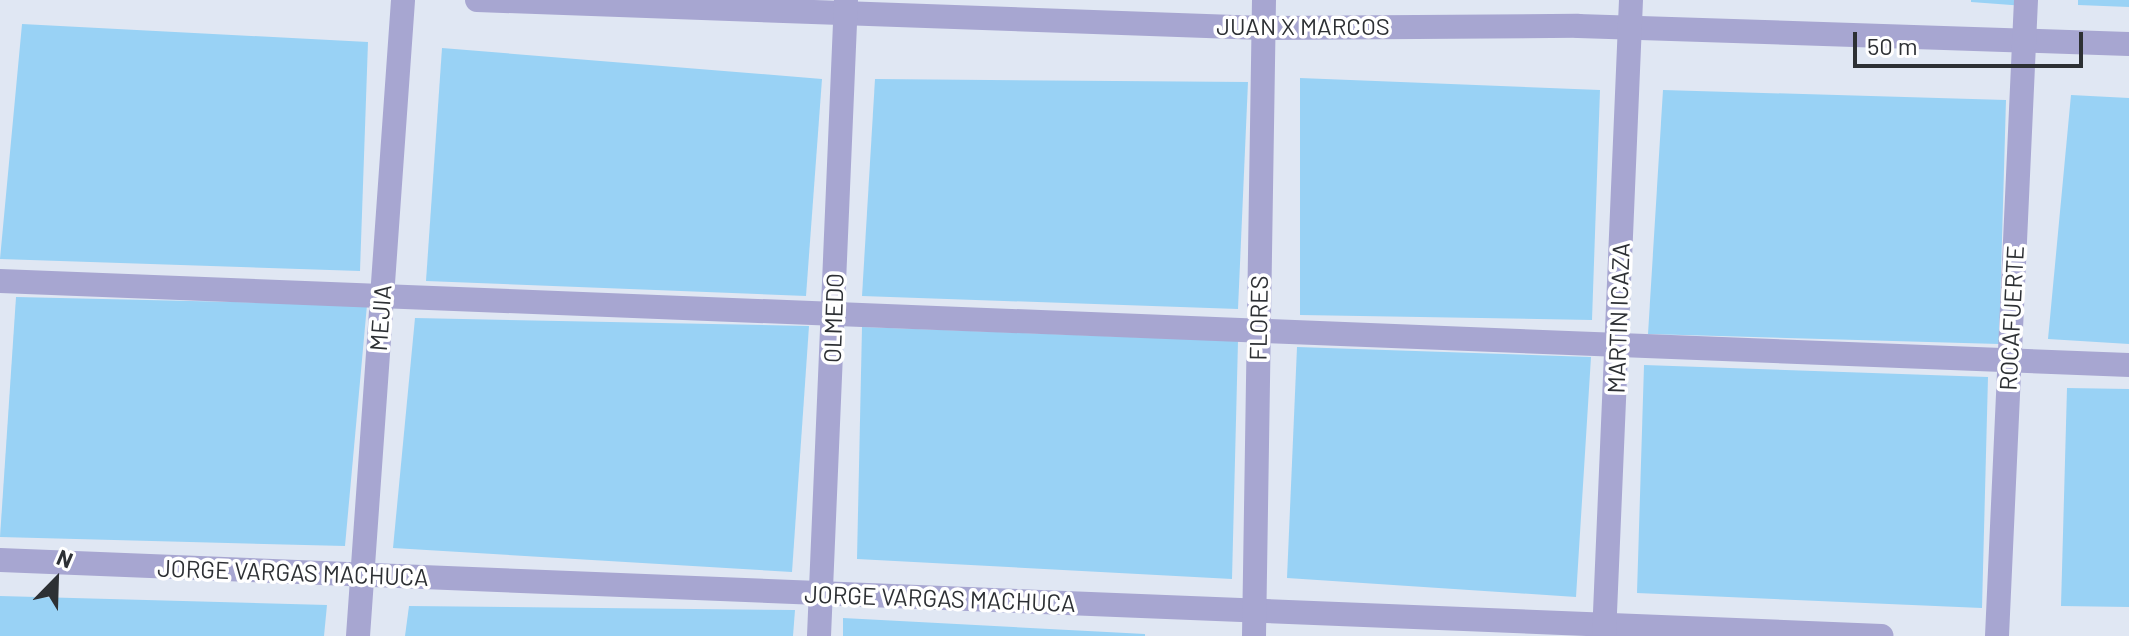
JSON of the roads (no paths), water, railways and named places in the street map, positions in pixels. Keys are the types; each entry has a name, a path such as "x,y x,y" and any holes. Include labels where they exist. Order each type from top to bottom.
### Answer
{"street":[{"name":"MEJIA","path":"358,636 403,0"},
{"name":"JUAN X MARCOS","path":"477,0 846,5 1263,28 1630,28 2129,44"},
{"name":"FLORES","path":"1254,636 1264,0"},
{"name":"MARTIN ICAZA","path":"1604,630 1631,0"},
{"name":"ROCAFUERTE","path":"1997,636 2026,0"},
{"name":"OLMEDO","path":"819,636 846,5"},
{"path":"0,281 1258,328 1616,346 2129,365"},
{"name":"JORGE VARGAS MACHUCA","path":"0,560 1254,611 1604,630 1881,636"}]}
